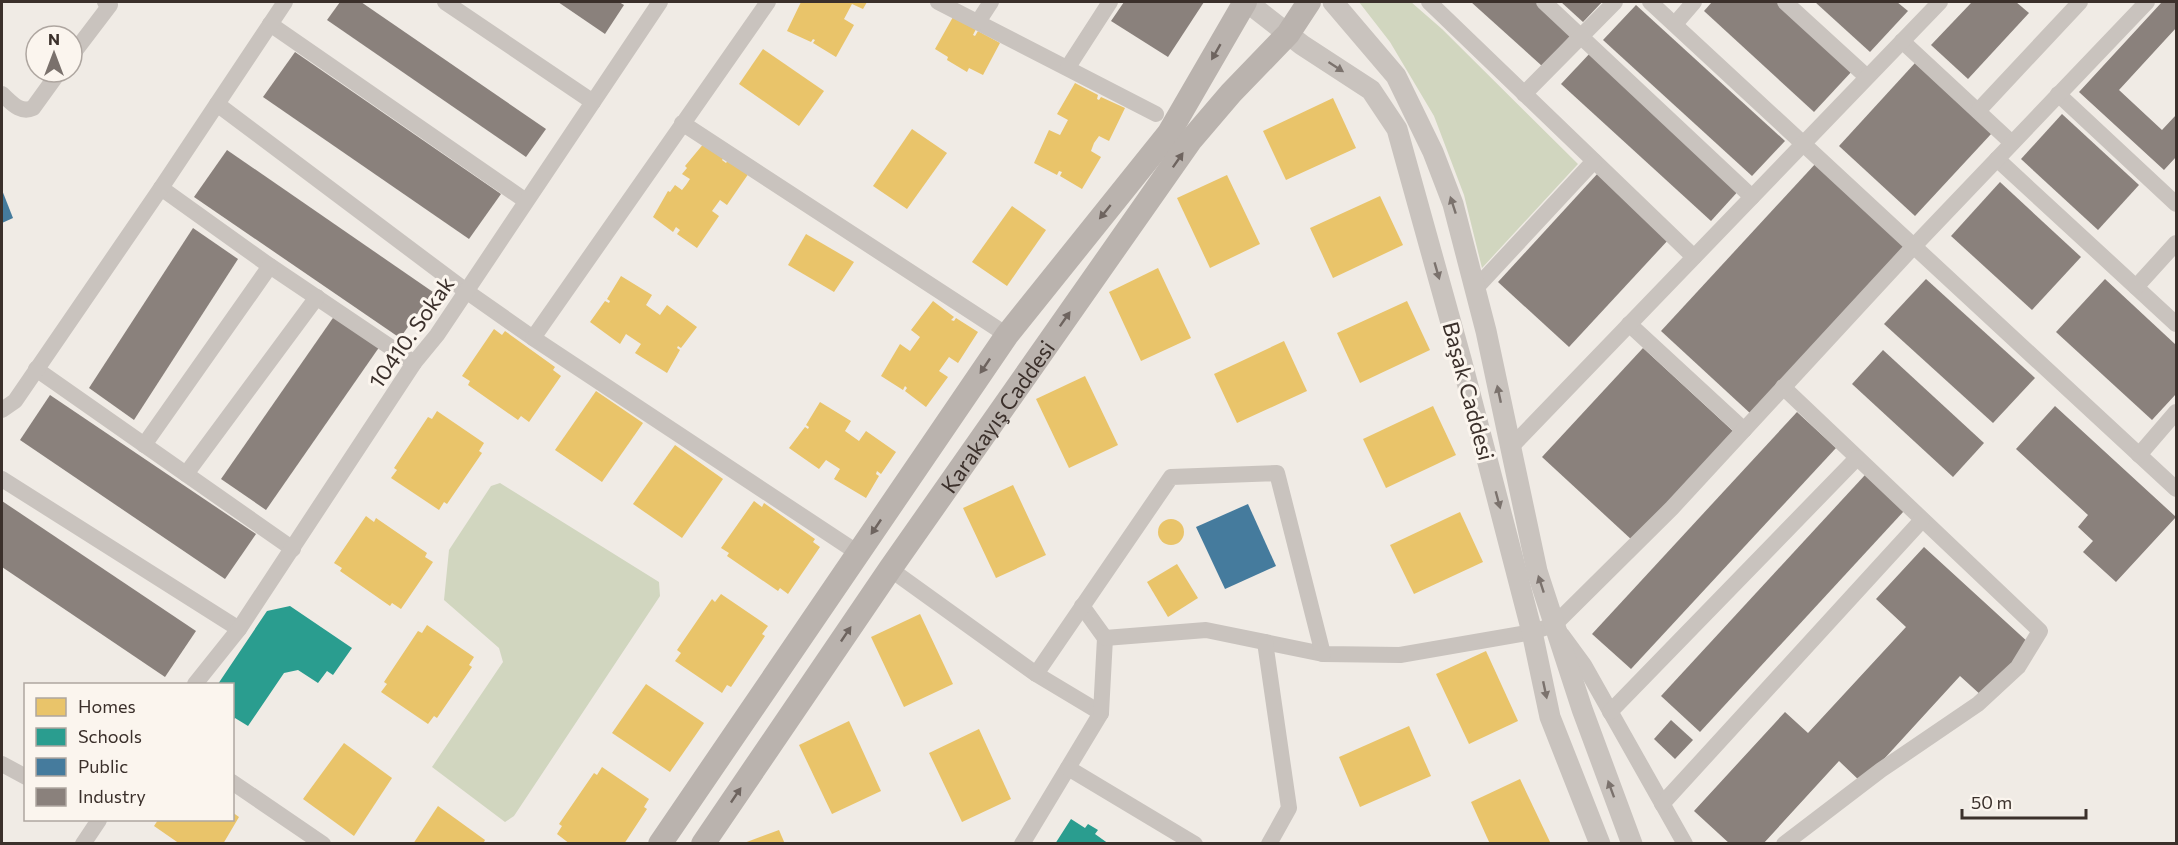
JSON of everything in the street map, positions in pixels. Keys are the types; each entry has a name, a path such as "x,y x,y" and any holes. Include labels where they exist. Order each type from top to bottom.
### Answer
{"main road":[{"name":"Karakayış Caddesi","path":"660,843 1007,334 1169,133 1246,2"},
{"name":"Karakayış Caddesi","path":"703,843 890,569 1191,141 1231,93 1288,33 1309,2"}],"street":[{"path":"84,39 110,5 105,2"},
{"path":"2,410 15,401 285,2"},
{"path":"445,2 593,102"},
{"name":"10410. Sokak","path":"196,683 239,629 414,363 437,335 660,2"},
{"path":"533,338 768,2"},
{"path":"938,2 1156,114"},
{"path":"978,22 991,2"},
{"path":"1068,67 1110,2"},
{"name":"Başak Caddesi","path":"1246,2 1371,90 1397,129 1461,359 1532,632 1550,717 1600,843"},
{"name":"Başak Caddesi","path":"1333,2 1396,76 1433,152 1453,204 1476,289 1537,571 1582,709 1632,843"},
{"path":"1429,2 1694,257"},
{"path":"1544,2 1752,196"},
{"path":"1524,94 1615,2"},
{"path":"1650,2 2176,489"},
{"path":"1675,24 1694,2"},
{"path":"1785,2 1867,77"},
{"path":"1978,111 2080,2"},
{"path":"1105,638 1206,630 1323,654 1400,655 1532,632 1554,624 1672,508 1914,246 2147,2"},
{"path":"1511,447 1902,41 1931,4"},
{"path":"270,24 526,201"},
{"path":"1902,41 2012,143"},
{"path":"2,94 20,110 27,111 33,108 50,84"},
{"path":"2058,94 2176,204"},
{"path":"217,104 466,291 533,338 858,553"},
{"path":"682,123 1007,334"},
{"path":"1996,159 2176,324"},
{"path":"1476,289 1594,161"},
{"path":"160,188 270,266 414,363"},
{"path":"2136,287 2176,243"},
{"path":"144,445 270,266"},
{"path":"186,474 317,297"},
{"path":"1629,324 1744,430"},
{"path":"36,369 292,549"},
{"path":"1783,387 2040,631 2018,668 1978,704 1881,770 1784,843"},
{"path":"2139,455 2176,412"},
{"path":"1610,712 1857,458"},
{"path":"1036,674 1171,477 1277,473 1323,654"},
{"path":"2,479 239,629"},
{"path":"1662,804 1922,520"},
{"path":"890,569 1036,674 1101,713"},
{"path":"1023,843 1101,713 1105,638 1083,606"},
{"path":"1554,624 1584,665 1685,843"},
{"path":"1265,642 1289,808 1269,843"},
{"path":"2,764 24,776"},
{"path":"1068,768 1195,843"},
{"path":"234,783 323,843"},
{"path":"83,843 98,821"}],"green space":[{"path":"1359,2 1411,2 1442,29 1578,164 1482,268 1464,195 1434,116 1390,42"},
{"path":"500,483 659,582 660,596 514,816 505,822 432,767 503,662 499,648 444,600 449,550 491,486"}],"building: Homes":[{"path":"801,2 867,2 863,9 852,4 844,19 854,25 836,57 813,43 815,40 811,42 787,31"},
{"path":"953,17 976,29 973,35 975,36 978,31 1000,43 983,75 969,68 967,72 947,60 948,57 935,49"},
{"path":"763,49 824,91 799,126 739,84"},
{"path":"1075,83 1098,95 1099,100 1101,97 1125,108 1109,141 1099,136 1094,143 1091,151 1101,157 1082,189 1060,176 1062,172 1059,171 1057,175 1034,163 1049,130 1060,135 1068,120 1057,114"},
{"path":"1333,98 1356,148 1286,180 1263,131"},
{"path":"912,129 947,153 907,209 873,186"},
{"path":"705,142 725,156 722,160 726,163 729,159 749,173 727,205 720,200 712,211 719,216 697,248 677,234 680,230 676,227 673,232 653,217 668,191 670,192 675,185 682,190 686,185 690,179 682,174 687,168 685,166"},
{"path":"1227,175 1260,244 1210,268 1177,198"},
{"path":"1380,196 1403,245 1333,278 1310,228"},
{"path":"1012,206 1046,230 1007,286 972,262"},
{"path":"806,234 854,262 834,292 788,265"},
{"path":"1158,268 1191,338 1141,361 1109,292"},
{"path":"621,276 652,295 646,305 660,315 667,305 697,327 681,348 678,346 680,350 667,373 635,353 641,344 626,334 620,344 590,322 605,301 609,303 607,299"},
{"path":"933,301 954,317 951,320 954,321 956,318 978,332 958,363 949,357 939,371 948,377 926,407 905,391 907,388 905,386 903,390 881,376 900,344 910,351 920,337 911,330"},
{"path":"1407,301 1430,350 1360,383 1337,333"},
{"path":"494,329 502,335 505,331 555,367 553,370 561,376 529,422 521,416 518,420 468,385 470,381 462,376"},
{"path":"1284,341 1307,391 1237,423 1214,374"},
{"path":"1085,376 1118,445 1069,468 1036,399"},
{"path":"596,391 643,423 602,482 555,450"},
{"path":"820,402 851,421 845,431 859,441 866,431 896,452 881,474 877,471 876,474 879,476 866,498 834,479 840,469 826,460 819,469 789,448 805,427 808,429 806,425"},
{"path":"1433,406 1456,455 1386,488 1363,439"},
{"path":"437,411 484,443 479,451 482,453 447,504 444,502 439,510 391,478 397,470 394,468 428,417 432,419"},
{"path":"675,445 723,479 682,538 633,504"},
{"path":"1013,485 1046,555 996,578 963,508"},
{"path":"754,501 762,507 764,503 815,539 813,542 820,547 788,594 780,588 778,591 727,556 729,553 721,548"},
{"path":"1460,512 1483,562 1414,594 1390,545"},
{"path":"366,516 374,522 376,518 427,553 425,557 433,562 401,609 392,603 390,606 340,571 342,568 334,563"},
{"path":"1171,519 1180,523 1184,532 1180,541 1171,545 1162,541 1158,532 1162,523"},
{"path":"1177,564 1198,598 1168,617 1147,582"},
{"path":"721,594 768,626 762,634 765,636 731,687 727,685 722,693 675,661 681,653 677,650 712,599 715,602"},
{"path":"920,614 953,684 904,707 871,637"},
{"path":"427,625 474,657 469,665 472,667 437,718 434,716 428,724 381,692 387,684 384,682 418,631 422,633"},
{"path":"1486,651 1518,721 1469,744 1436,674"},
{"path":"646,684 704,723 670,772 612,733"},
{"path":"849,721 881,791 832,814 799,745"},
{"path":"1409,726 1431,776 1360,807 1339,757"},
{"path":"979,729 1011,799 962,822 929,753"},
{"path":"344,743 392,778 354,836 303,799"},
{"path":"602,767 649,799 644,807 647,809 624,844 570,844 557,834 562,826 559,824 594,773 597,775"},
{"path":"1520,779 1551,844 1490,844 1471,802"},
{"path":"438,806 485,840 483,844 413,844"},
{"path":"234,813 239,817 223,844 180,844 154,826 157,821 234,821"},
{"path":"779,830 785,844 744,844 744,843"}],"building: Schools":[{"path":"290,606 352,648 333,675 327,671 318,683 298,670 284,673 248,726 234,719 234,683 219,683 267,611"},
{"path":"1071,819 1085,828 1088,824 1098,830 1095,834 1109,844 1055,844"}],"building: Public":[{"path":"2,190 13,218 2,223"},
{"path":"1248,504 1276,566 1225,589 1196,527"}],"building: Industry":[{"path":"340,2 361,2 546,129 526,157 327,20"},
{"path":"558,2 619,2 624,5 605,34"},
{"path":"1124,2 1204,2 1168,57 1111,21"},
{"path":"1471,2 1537,2 1572,34 1542,66"},
{"path":"1561,2 1602,2 1583,22"},
{"path":"1712,2 1780,2 1854,69 1814,112 1704,11"},
{"path":"1815,2 1897,2 1908,11 1870,52"},
{"path":"1972,2 2016,2 2029,13 1968,79 1931,45"},
{"path":"2162,2 2176,2 2176,28 2119,90 2162,130 2176,115 2176,157 2164,170 2079,92"},
{"path":"1636,5 1785,141 1752,176 1603,40"},
{"path":"1592,51 1741,188 1711,221 1561,84"},
{"path":"295,52 501,194 469,239 263,97"},
{"path":"1915,63 1992,133 1915,216 1839,146"},
{"path":"2062,114 2139,185 2098,230 2021,159"},
{"path":"227,150 433,292 400,338 194,197"},
{"path":"1817,162 1908,244 1751,414 1661,331"},
{"path":"1599,172 1670,238 1569,347 1498,282"},
{"path":"2000,182 2081,257 2032,310 1951,236"},
{"path":"193,228 238,259 134,420 89,388"},
{"path":"1926,279 2035,378 1993,423 1884,324"},
{"path":"2105,279 2176,345 2176,394 2152,420 2056,332"},
{"path":"335,315 380,346 266,510 221,479"},
{"path":"1643,348 1734,432 1633,541 1542,457"},
{"path":"1883,350 1984,443 1953,477 1852,384"},
{"path":"50,395 256,534 225,579 20,440"},
{"path":"2055,406 2176,517 2116,582 2083,552 2093,541 2078,527 2088,515 2016,449"},
{"path":"1797,412 1836,448 1631,669 1592,634"},
{"path":"1865,475 1904,511 1700,732 1661,696"},
{"path":"2,501 196,631 165,677 2,567"},
{"path":"1924,547 2030,644 1982,696 1960,676 1862,783 1839,761 1763,844 1730,844 1694,811 1785,712 1808,733 1906,627 1876,599"},
{"path":"1671,720 1693,740 1675,759 1654,739"}]}
